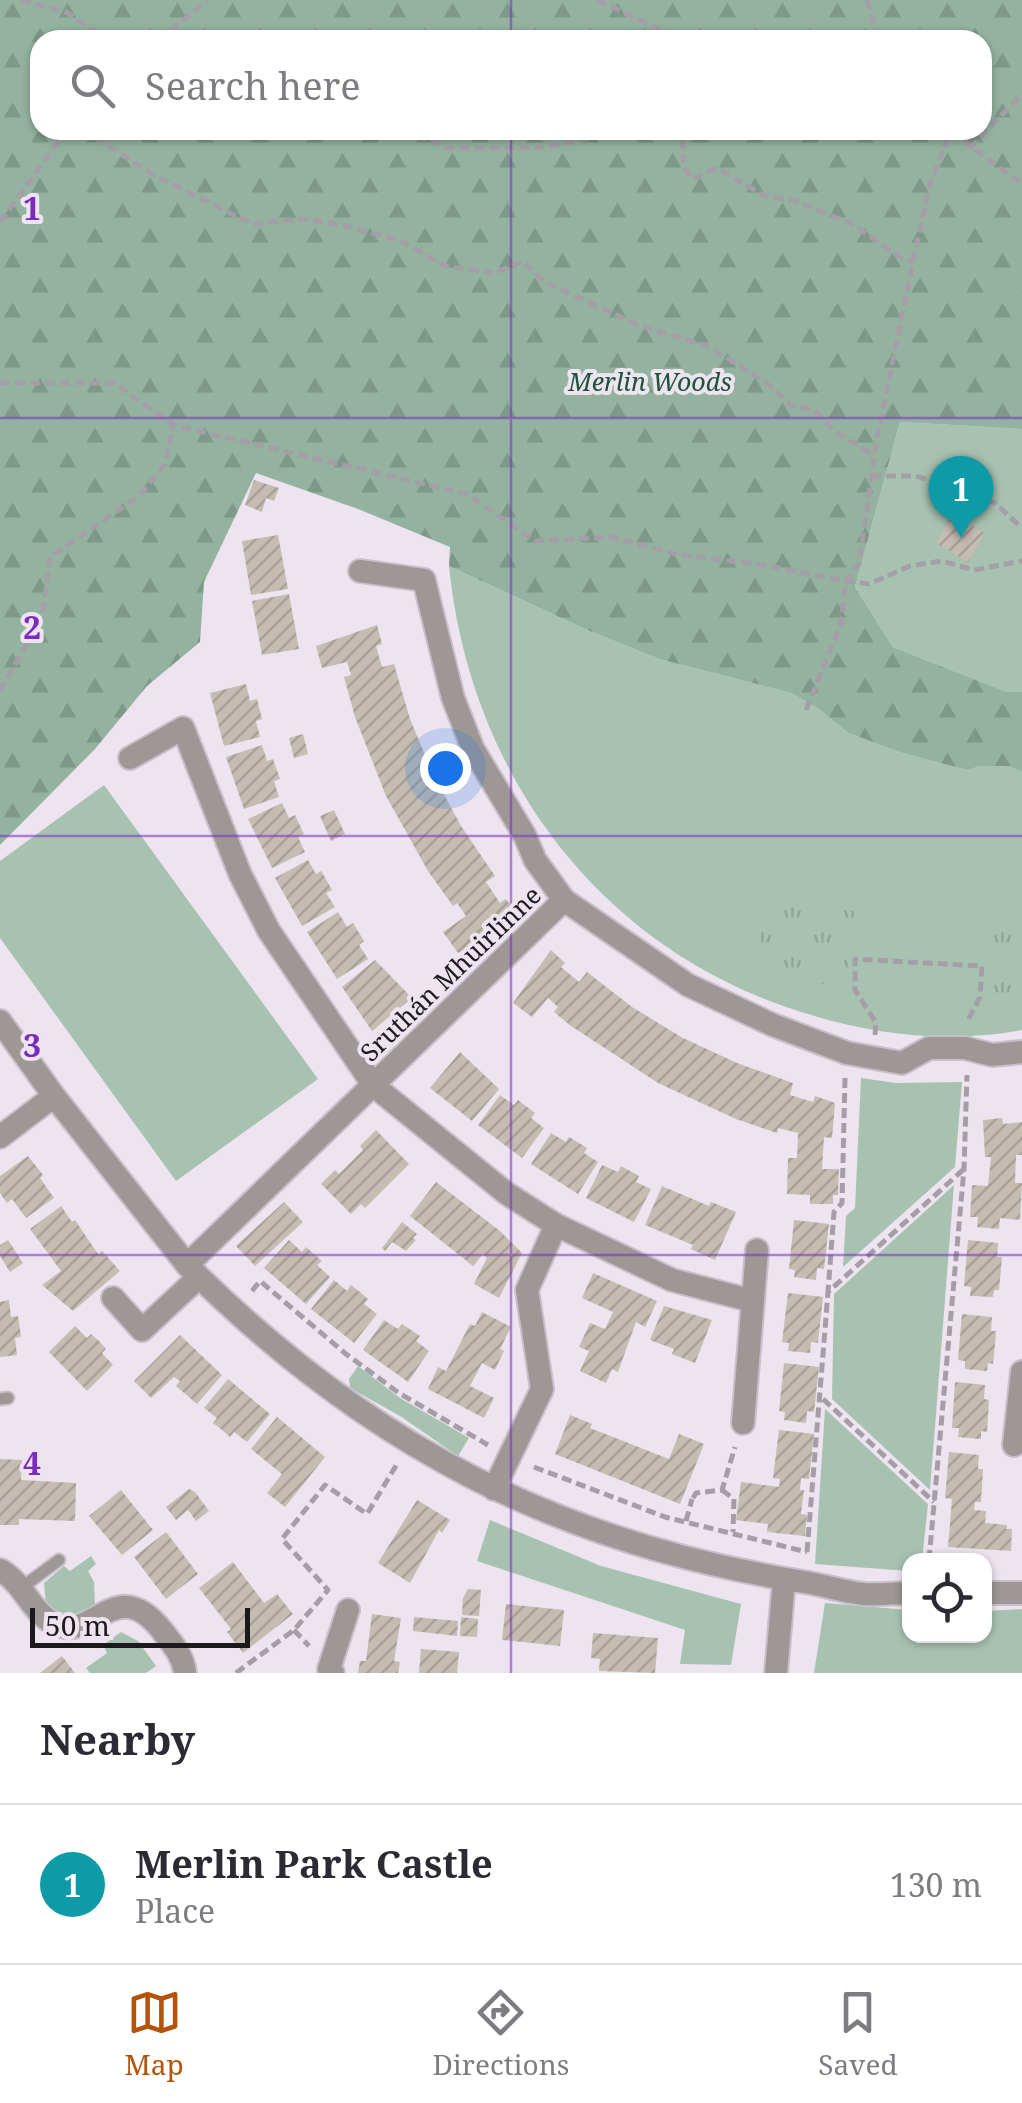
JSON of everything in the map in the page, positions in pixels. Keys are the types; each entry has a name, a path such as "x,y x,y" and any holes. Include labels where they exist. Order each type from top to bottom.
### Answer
{"street":[{"name":"Sruthán Mhuirlinne","path":"360,571 424,580 452,698 473,749 535,860 564,900 597,925 728,1006 847,1053 902,1063 929,1048 992,1055 1022,1052"},
{"name":"Sruthán Mhuirlinne","path":"130,758 184,728 240,874 262,916 374,1086 506,1193 556,1225 672,1280 753,1301"},
{"name":"Sruthán Mhuirlinne","path":"114,1298 142,1330 192,1271 564,900"},
{"path":"0,1021 192,1271 325,1387 409,1444 537,1510 634,1546 784,1580 864,1594 902,1593"},
{"path":"0,1137 54,1096"},
{"path":"494,1490 542,1390 526,1290 556,1225"},
{"path":"744,1423 757,1250"},
{"path":"1014,1445 1022,1372"},
{"path":"0,1570 22,1588 42,1616 68,1628 110,1608 126,1607 144,1613 180,1654 185,1673"},
{"path":"776,1673 784,1580"},
{"path":"992,1593 1022,1594"},
{"path":"333,1673 329,1669 348,1610"}],"lane":[{"path":"22,1588 59,1560"}],"path":[{"path":"21,0 68,13 92,30"},
{"path":"176,30 208,0"},
{"path":"597,0 661,30"},
{"path":"867,0 875,30"},
{"path":"992,125 1022,94"},
{"path":"0,222 60,140"},
{"path":"99,140 154,175 252,224 305,219 346,226 402,241 445,266 478,271 496,273 523,261 544,280 640,326 708,346 768,384 791,405 814,410 836,432 874,455"},
{"path":"428,140 448,148 540,148 581,140"},
{"path":"681,140 683,167 692,179 717,168 763,195 796,201 854,225 913,262"},
{"path":"806,710 840,624 846,581 859,564 874,455 913,262 929,188 946,140"},
{"path":"961,140 1022,184"},
{"path":"970,148 978,140"},
{"path":"0,383 114,383 174,425 467,494 535,541 610,537 674,554 870,584 910,566 942,561 974,570 1022,560"},
{"path":"0,691 42,617 50,557 139,496 166,464 174,425"},
{"path":"871,476 916,476 995,503 1022,528"},
{"path":"875,1058 876,1023 854,990 855,960 982,966 980,996 954,1048"},
{"path":"244,1300 260,1281 346,1354 400,1393 509,1458 665,1517 807,1552 834,1212 842,1203 845,1069"},
{"path":"930,1553 964,1169 968,1075 950,1076"},
{"path":"828,1292 964,1169"},
{"path":"821,1398 934,1502"},
{"path":"722,1490 744,1423"},
{"path":"236,1673 294,1630 328,1590 282,1539 325,1485 367,1514 409,1444"},
{"path":"686,1521 696,1494 722,1490 734,1499 733,1532"}],"green space":[{"name":"Merlin Woods","path":"0,0 1022,0 1022,429 900,422 855,587 893,647 1007,692 1022,692 1022,772 1009,766 967,770 902,753 848,733 791,693 659,659 587,630 449,566 450,547 256,473 204,582 200,642 147,686 95,749 0,845"},
{"path":"900,422 1022,429 1022,692 1007,692 893,647 855,587"},
{"path":"449,566 659,659 791,693 848,733 902,753 967,770 1009,766 1022,772 1022,1030 937,1036 853,1026 798,1011 726,982 662,943 605,896 556,842 516,781 484,714 462,642"},
{"path":"104,785 318,1079 176,1181 0,938 0,861"},
{"path":"764,905 856,911 845,986 754,977"},
{"path":"986,931 1022,933 1022,996 989,995"},
{"path":"861,1078 896,1083 962,1082 955,1167 843,1267 846,1216 855,1208"},
{"path":"954,1185 930,1490 832,1399 834,1294"},
{"path":"358,1366 400,1398 469,1438 458,1456 350,1388 349,1379"},
{"path":"825,1409 928,1504 923,1553 902,1553 902,1570 815,1564"},
{"path":"490,1520 601,1566 741,1604 731,1665 680,1664 685,1630 477,1561"},
{"path":"91,1556 96,1564 88,1571 94,1582 95,1606 70,1615 46,1605 44,1583 64,1566 70,1571"},
{"path":"825,1603 902,1609 902,1643 992,1643 992,1611 1022,1609 1022,1673 814,1673"},
{"path":"121,1632 138,1641 156,1666 146,1673 90,1673 86,1668 107,1653 103,1645"}],"building":[{"path":"254,480 279,488 274,501 266,498 262,512 245,505"},
{"path":"953,514 985,533 968,562 936,543"},
{"path":"278,535 288,589 251,595 242,541"},
{"path":"289,594 299,649 262,655 252,601"},
{"path":"377,625 382,644 376,646 382,667 394,664 410,719 433,774 461,826 495,876 486,882 500,903 506,899 518,916 458,953 443,932 466,916 457,903 453,906 428,871 386,796 355,717 344,677 351,675 347,662 322,668 316,646"},
{"path":"246,684 250,701 257,699 262,719 256,721 260,737 224,746 210,693"},
{"path":"303,734 308,754 294,758 289,738"},
{"path":"262,745 267,761 273,759 280,779 274,781 279,797 244,809 226,757"},
{"path":"282,803 289,818 295,815 304,834 298,837 305,852 272,868 248,819"},
{"path":"334,810 345,834 331,841 320,816"},
{"path":"308,860 316,874 321,871 327,881 332,890 326,893 335,907 302,926 275,878"},
{"path":"338,912 347,927 353,923 364,941 359,945 368,959 337,979 307,932"},
{"path":"551,950 565,963 561,967 579,982 587,972 632,1007 683,1038 793,1083 790,1095 813,1102 815,1096 835,1103 832,1138 824,1137 822,1169 839,1169 838,1195 833,1195 833,1204 810,1204 810,1195 787,1194 788,1158 797,1158 798,1133 778,1128 777,1133 736,1119 658,1083 571,1026 554,1012 558,1007 548,998 532,1017 513,1003"},
{"path":"375,960 412,998 372,1031 342,987"},
{"path":"460,1052 499,1089 472,1121 430,1088"},
{"path":"500,1095 514,1105 518,1100 535,1113 531,1118 544,1128 522,1158 478,1125"},
{"path":"1002,1118 1003,1124 1022,1122 1022,1155 1016,1155 1015,1183 1022,1183 1020,1220 1000,1218 999,1229 977,1227 978,1217 970,1217 972,1185 988,1186 991,1157 985,1157 983,1120"},
{"path":"376,1130 409,1164 365,1208 361,1204 351,1214 321,1184 335,1170 339,1174"},
{"path":"551,1133 566,1142 569,1137 579,1143 587,1148 584,1153 598,1162 578,1194 531,1164"},
{"path":"28,1156 54,1198 26,1218 12,1199 7,1203 0,1193 0,1176"},
{"path":"602,1165 618,1172 621,1166 639,1176 636,1182 651,1189 634,1222 586,1198"},
{"path":"436,1182 522,1253 499,1298 474,1284 487,1258 483,1254 473,1266 410,1216"},
{"path":"662,1186 709,1206 711,1202 736,1212 715,1260 691,1249 693,1245 645,1225"},
{"path":"284,1202 303,1222 255,1266 236,1246"},
{"path":"61,1206 98,1254 102,1251 120,1271 73,1311 42,1285 61,1271 30,1229"},
{"path":"794,1220 829,1224 824,1269 817,1268 816,1280 794,1277 795,1270 789,1269"},
{"path":"402,1222 417,1234 413,1238 416,1240 406,1251 392,1242 385,1251 382,1248"},
{"path":"8,1240 23,1263 10,1272 0,1256 0,1245"},
{"path":"289,1240 302,1252 306,1247 322,1261 317,1265 330,1277 306,1304 264,1268"},
{"path":"968,1240 998,1243 997,1257 1002,1257 999,1290 994,1290 993,1297 970,1296 971,1287 964,1286"},
{"path":"593,1273 657,1301 645,1327 636,1322 618,1372 612,1369 606,1383 580,1371 589,1351 579,1347 590,1323 605,1329 613,1312 582,1298"},
{"path":"334,1280 347,1291 351,1285 368,1299 364,1304 377,1314 354,1343 311,1309"},
{"path":"788,1293 823,1297 818,1343 811,1342 810,1353 788,1351 789,1343 782,1342"},
{"path":"9,1300 11,1317 18,1316 21,1337 15,1338 17,1355 0,1357 0,1302"},
{"path":"664,1306 712,1320 695,1363 650,1340"},
{"path":"482,1312 511,1327 495,1370 482,1363 470,1386 494,1398 484,1418 428,1389 438,1367 446,1371 470,1324 475,1326"},
{"path":"962,1314 992,1317 995,1344 993,1364 988,1363 987,1371 965,1369 965,1361 958,1360"},
{"path":"384,1320 398,1329 402,1324 420,1336 416,1341 429,1351 408,1382 363,1350"},
{"path":"75,1326 87,1338 91,1334 100,1342 106,1349 102,1353 113,1365 87,1391 49,1352"},
{"path":"180,1335 222,1375 197,1404 176,1386 180,1381 174,1377 151,1398 134,1381"},
{"path":"784,1363 819,1367 814,1412 807,1411 806,1423 784,1420 785,1412 779,1411"},
{"path":"228,1379 270,1414 247,1442 234,1432 230,1437 213,1423 217,1418 204,1408"},
{"path":"955,1382 985,1385 984,1399 989,1400 987,1432 981,1431 981,1439 958,1437 959,1428 952,1428"},
{"path":"570,1415 592,1424 590,1428 669,1459 679,1434 704,1444 680,1504 555,1454"},
{"path":"277,1417 325,1457 285,1507 267,1493 282,1474 251,1449"},
{"path":"779,1430 814,1434 809,1479 801,1478 801,1514 807,1515 805,1536 767,1532 768,1524 736,1520 741,1482 779,1487 780,1479 773,1478"},
{"path":"949,1452 979,1455 978,1469 983,1469 981,1502 975,1502 974,1510 986,1511 985,1523 1012,1529 1011,1551 948,1547 952,1499 945,1498"},
{"path":"0,1459 22,1460 21,1480 76,1483 75,1521 19,1519 19,1525 0,1525"},
{"path":"189,1489 209,1511 196,1521 188,1510 176,1520 166,1507"},
{"path":"121,1490 153,1530 122,1555 89,1516"},
{"path":"417,1500 450,1520 442,1533 439,1530 410,1583 378,1563"},
{"path":"166,1532 198,1574 166,1599 134,1557"},
{"path":"233,1562 264,1603 277,1594 293,1614 243,1653 227,1632 231,1629 199,1588"},
{"path":"468,1589 481,1590 479,1616 462,1615"},
{"path":"506,1604 564,1610 560,1646 502,1640"},
{"path":"372,1614 401,1618 394,1661 400,1662 398,1673 358,1673 360,1661 366,1661"},
{"path":"414,1617 458,1621 457,1636 413,1631"},
{"path":"461,1617 478,1619 477,1637 460,1636"},
{"path":"593,1633 658,1638 655,1673 599,1671 600,1659 591,1658"},
{"path":"421,1649 459,1652 457,1673 419,1673"},
{"path":"62,1656 75,1673 40,1673"}],"place":[{"name":"Merlin Park Castle","path":"961,538"}]}
